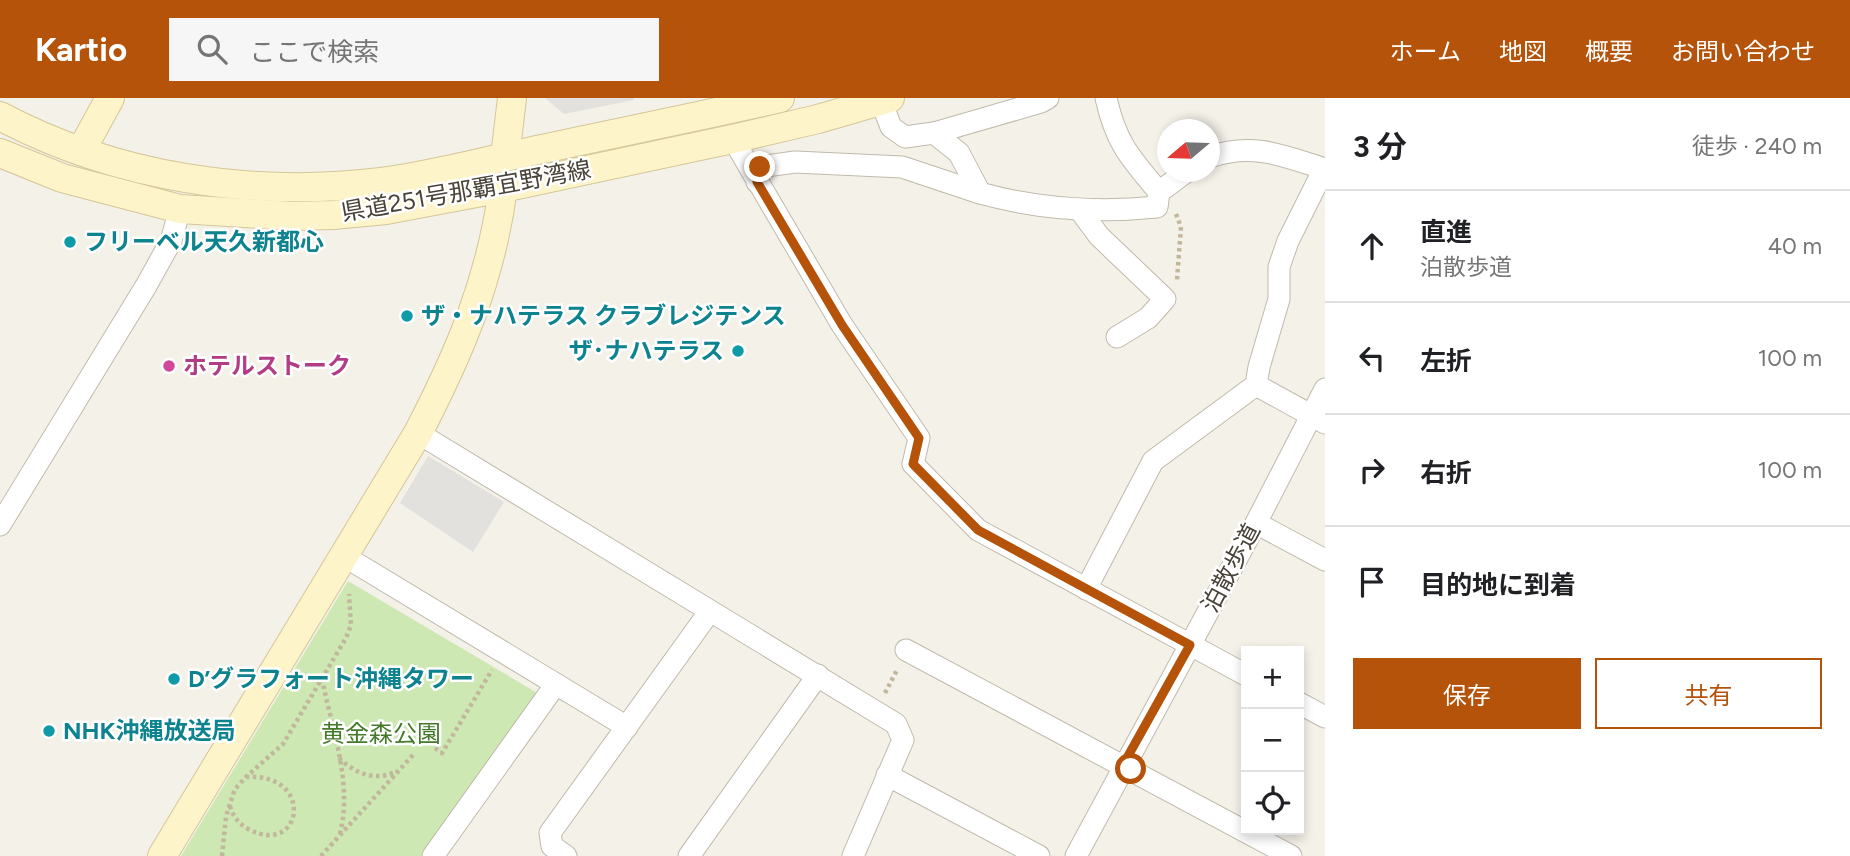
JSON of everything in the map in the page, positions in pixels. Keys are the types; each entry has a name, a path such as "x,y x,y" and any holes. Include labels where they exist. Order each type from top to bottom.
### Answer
{"main road":[{"path":"81,151 110,98"},
{"path":"505,157 512,98"},
{"name":"県道251号那覇宜野湾線","path":"0,116 81,151 132,167 186,179 278,187 327,187 382,182 505,157 727,104 780,98"},
{"name":"県道251号那覇宜野湾線","path":"0,153 62,178 180,209 292,216 333,215 386,210 503,188 733,139 818,119 886,99"},
{"path":"162,856 418,433 450,372 497,234 503,188"}],"street":[{"path":"886,99 891,127 905,137 934,133 1048,98"},
{"path":"1106,98 1121,145 1158,200"},
{"path":"934,133 959,153 980,192"},
{"path":"733,139 842,325 919,438 913,464 978,530 1241,672"},
{"path":"1086,589 1153,461 1256,386 1279,299 1279,267 1288,241 1324,169 1261,150 1220,155"},
{"path":"757,182 760,167 795,162 902,167 1016,203 1126,210 1158,200 1176,182"},
{"path":"0,525 146,286 171,241 180,209"},
{"path":"1079,209 1099,236 1165,299 1148,318 1117,337"},
{"path":"1256,386 1317,419"},
{"name":"泊散歩道","path":"1076,856 1256,523 1317,419 1325,389"},
{"path":"418,433 896,724 903,740 853,856"},
{"path":"1256,523 1325,560"},
{"path":"344,556 627,727"},
{"path":"566,856 552,846 550,834 710,611"},
{"path":"906,650 1291,856"},
{"path":"689,856 818,675"},
{"path":"433,856 556,684"},
{"path":"1304,706 1325,718"},
{"path":"887,775 1039,856"}],"path":[{"path":"1158,200 1166,214 1178,214 1181,226 1177,292 1165,299"},
{"path":"222,856 229,802 235,789 283,744 351,625 346,588"},
{"path":"435,748 442,752 496,663"},
{"path":"322,678 345,800 339,837"},
{"path":"321,856 413,755"},
{"path":"338,758 355,771 374,776 400,770"},
{"path":"229,802 232,814 240,824 264,835 285,831 292,823 296,812 293,799 285,789 258,776 246,777"}],"green space":[{"name":"黄金森公園","path":"348,581 539,694 438,839 422,856 181,856"}],"shaded area":[{"path":"545,98 634,98 634,100 564,114"},
{"path":"428,456 504,502 473,552 400,503"}],"place":[{"name":"フリーベル天久新都心","path":"70,242"},
{"name":"ザ・ナハテラス クラブレジテンス","path":"407,316"},
{"name":"ザ･ナハテラス","path":"738,351"},
{"name":"ホテルストーク","path":"169,366"},
{"name":"D’グラフォート沖縄タワー","path":"174,679"},
{"name":"NHK沖縄放送局","path":"49,731"}],"route":[{"path":"760,167 757,182 842,325 919,438 913,464 978,530 1190,645 1123,765 1131,769"}]}
